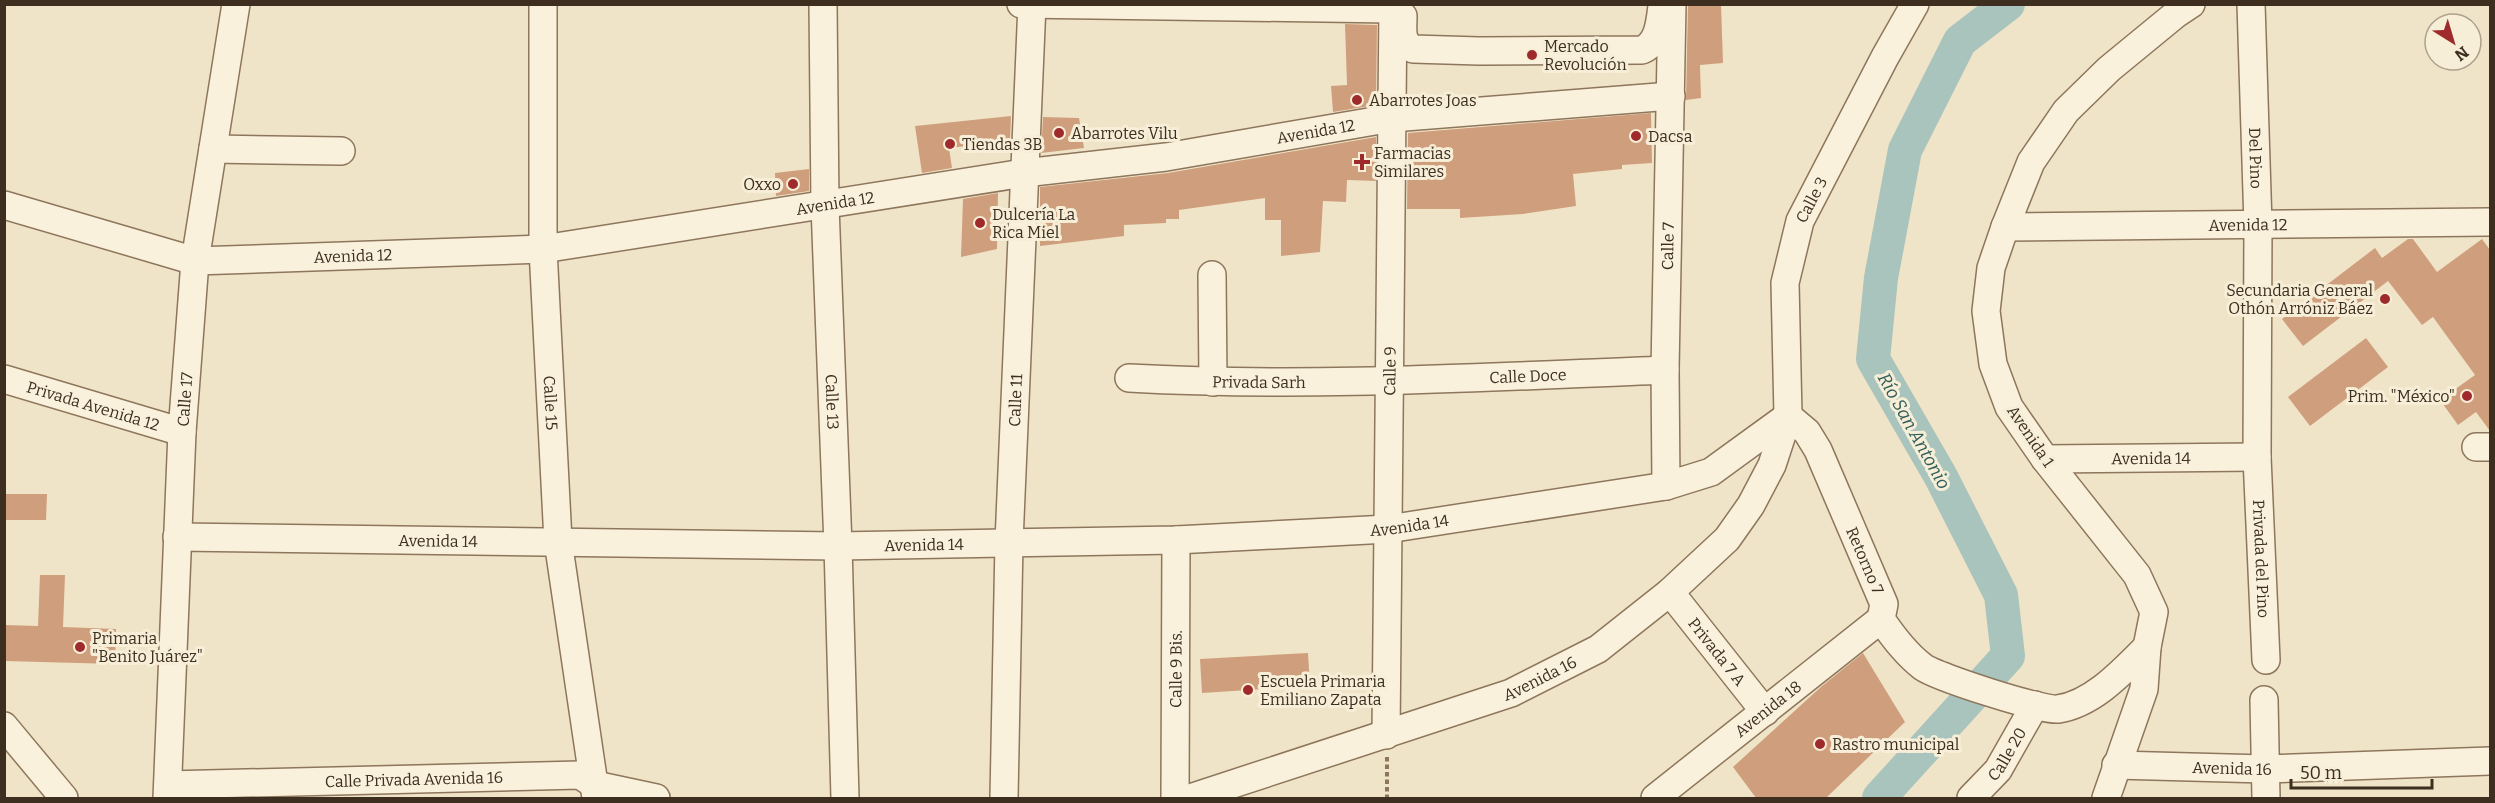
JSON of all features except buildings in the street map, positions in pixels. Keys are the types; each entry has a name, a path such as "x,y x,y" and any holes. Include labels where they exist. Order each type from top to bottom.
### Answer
{"street":[{"name":"Calle 17","path":"167,792 182,432 195,261 236,4"},
{"name":"Calle 15","path":"543,4 543,249 558,541 596,792"},
{"name":"Calle 13","path":"823,4 825,206 845,798"},
{"path":"1021,4 1396,6 1403,40 1413,49 1479,51 1642,50 1652,43 1660,25 1662,4"},
{"name":"Calle 7","path":"1666,486 1665,370 1672,4"},
{"name":"Calle 3","path":"1788,417 1785,283 1800,221 1874,77 1915,4"},
{"name":"Avenida 1","path":"2106,798 2144,688 2146,647 2154,612 2137,575 2045,459 2008,407 1993,364 1986,311 1991,268 2031,162 2066,111 2109,69 2175,14 2191,4"},
{"name":"Del Pino","path":"2251,4 2258,225 2257,457"},
{"name":"Calle 11","path":"1004,798 1009,542 1032,5"},
{"name":"Calle 9","path":"1386,735 1392,118 1396,6"},
{"name":"Avenida 12","path":"4,205 195,261 543,249 1024,173 1166,157 1392,118 1671,96"},
{"path":"213,149 341,151"},
{"name":"Avenida 12","path":"2005,227 2490,222"},
{"path":"1212,275 1213,382"},
{"name":"Calle Doce","path":"1391,380 1665,370"},
{"name":"Privada Sarh","path":"1130,378 1213,382 1391,380"},
{"name":"Privada Avenida 12","path":"4,379 182,432"},
{"path":"1666,486 1711,472 1788,417"},
{"name":"Avenida 16","path":"1190,798 1511,693 1598,649 1671,592 1727,539 1751,504 1772,465 1788,417"},
{"name":"Retorno 7","path":"1788,417 1807,432 1818,450 1884,604 1881,619 1897,643 1924,668 1965,683 2056,710 2083,702 2127,666 2146,647"},
{"name":"Avenida 14","path":"2045,459 2257,457"},
{"name":"Privada del Pino","path":"2257,457 2266,660"},
{"name":"Avenida 14","path":"177,537 838,546 1176,540 1388,530 1666,486"},
{"name":"Calle 9 Bis.","path":"1175,798 1176,540"},
{"name":"Privada 7 A","path":"1671,592 1765,712"},
{"name":"Avenida 18","path":"1655,798 1881,619"},
{"path":"2264,700 2266,798"},
{"name":"Calle 20","path":"1971,798 1998,770 2031,704"},
{"path":"4,726 64,798"},
{"name":"Avenida 16","path":"2116,765 2265,769 2490,761"},
{"name":"Calle Privada Avenida 16","path":"167,792 383,789 580,776 596,792 657,798"}],"path":[{"path":"1386,735 1387,798"}],"waterway":[{"name":"Río San Antonio","path":"1879,798 2008,656 2001,595 1941,477 1873,359 1881,278 1905,150 1960,41 2008,4"}],"place":[{"name":"Mercado Revolución","path":"1532,55"},
{"name":"Abarrotes Joas","path":"1357,100"},
{"name":"Abarrotes Vilu","path":"1059,133"},
{"name":"Dacsa","path":"1636,136"},
{"name":"Tiendas 3B","path":"950,144"},
{"name":"Farmacias Similares","path":"1362,162"},
{"name":"Oxxo","path":"793,184"},
{"name":"Dulcería La Rica Miel","path":"980,223"},
{"name":"Secundaria General Othón Arróniz Báez","path":"2385,299"},
{"name":"Prim. \"México\"","path":"2467,396"},
{"name":"Primaria \"Benito Juárez\"","path":"80,647"},
{"name":"Escuela Primaria Emiliano Zapata","path":"1248,690"},
{"name":"Rastro municipal","path":"1820,744"}]}
